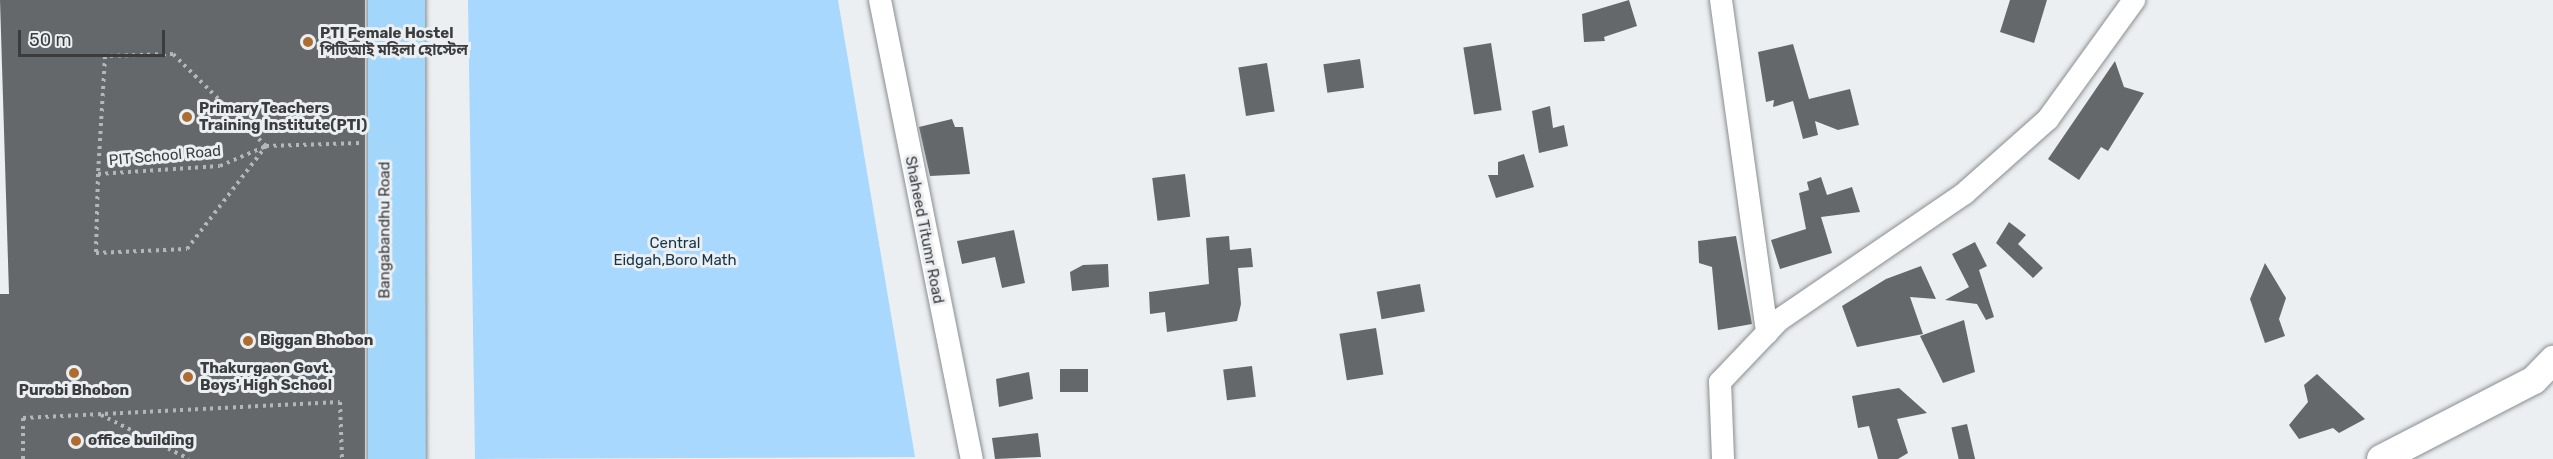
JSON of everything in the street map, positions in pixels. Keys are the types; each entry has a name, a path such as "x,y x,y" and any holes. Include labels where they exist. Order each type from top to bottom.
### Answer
{"main road":[{"name":"Bangabandhu Road","path":"384,0 384,459"},
{"name":"Bangabandhu Road","path":"408,0 409,459"}],"street":[{"name":"Shaheed Titumr Road","path":"880,0 972,459"},
{"path":"1722,0 1767,333"},
{"path":"1723,459 1720,382 1767,333 1965,192 2048,119 2134,0"},
{"path":"2381,459 2534,380 2553,360"}],"path":[{"name":"PIT School Road","path":"173,54 266,146 187,249 96,253 105,56 173,54"},
{"name":"PIT School Road","path":"98,174 220,166 266,146 385,142"},
{"path":"22,459 23,418 340,402 342,459"},
{"path":"100,414 189,459"}],"green space":[{"name":"Central Eidgah,Boro Math","path":"468,0 838,0 915,457 475,459"}],"building":[{"name":"Primary Teachers Training Institute(PTI)","path":"0,0 365,0 365,459 0,459 0,294 9,294"},
{"path":"1629,0 1637,26 1604,37 1605,41 1584,42 1582,14"},
{"path":"2010,0 2047,0 2034,43 2000,32"},
{"path":"1491,43 1502,110 1474,115 1463,47"},
{"path":"1793,44 1809,99 1850,89 1859,125 1838,130 1815,121 1818,135 1803,139 1793,101 1773,107 1774,100 1766,102 1758,52"},
{"path":"1360,59 1364,88 1327,93 1323,64"},
{"path":"2115,61 2124,87 2144,93 2108,151 2101,147 2079,180 2048,159"},
{"path":"1267,63 1275,111 1246,116 1238,68"},
{"path":"1550,106 1553,128 1564,125 1568,146 1539,153 1532,111"},
{"path":"952,119 955,127 963,127 970,174 930,176 919,127"},
{"path":"1524,154 1534,187 1496,198 1488,175 1498,175 1498,162"},
{"path":"1185,174 1190,217 1157,221 1152,178"},
{"path":"1821,177 1827,195 1852,187 1860,212 1821,217 1832,253 1780,269 1771,240 1806,229 1799,193 1809,190 1807,182"},
{"path":"2009,222 2026,235 2018,244 2043,268 2033,278 1996,243"},
{"path":"1014,230 1025,283 1002,288 995,257 962,264 957,241"},
{"path":"1229,236 1230,250 1251,248 1253,267 1238,268 1241,304 1237,321 1167,332 1165,312 1150,314 1149,292 1209,284 1206,238"},
{"path":"1736,236 1752,324 1718,330 1712,267 1699,263 1698,241"},
{"path":"1975,242 1987,266 1979,270 1994,317 1986,320 1977,304 1945,300 1969,287 1952,254"},
{"path":"2265,263 2286,298 2279,319 2285,336 2265,343 2250,299"},
{"path":"1108,264 1109,287 1072,291 1070,272 1083,265"},
{"path":"1921,266 1936,299 1910,297 1923,334 1857,347 1842,306 1886,279"},
{"path":"1420,284 1425,312 1382,319 1377,292"},
{"path":"1964,320 1975,372 1943,383 1920,336"},
{"path":"1376,328 1383,374 1347,380 1339,334"},
{"path":"1252,366 1256,397 1227,400 1223,370"},
{"path":"1060,369 1088,369 1088,392 1060,392"},
{"path":"1029,372 1033,399 999,407 996,379"},
{"path":"2317,374 2365,419 2339,433 2333,428 2299,439 2289,425 2308,402 2304,385"},
{"path":"1899,388 1927,413 1897,419 1908,453 1898,459 1878,459 1869,426 1858,428 1852,396"},
{"path":"1967,424 1975,459 1959,459 1951,428"},
{"path":"1038,433 1041,457 995,459 992,438"}],"place":[{"name":"PTI Female Hostel পিটিআই মহিলা হোস্টেল","path":"308,42"},
{"name":"Primary Teachers Training Institute(PTI)","path":"187,117"},
{"name":"Biggan Bhobon","path":"248,341"},
{"name":"Purobi Bhobon","path":"74,373"},
{"name":"Thakurgaon Govt. Boys' High School","path":"188,377"},
{"name":"office building","path":"76,441"}]}
